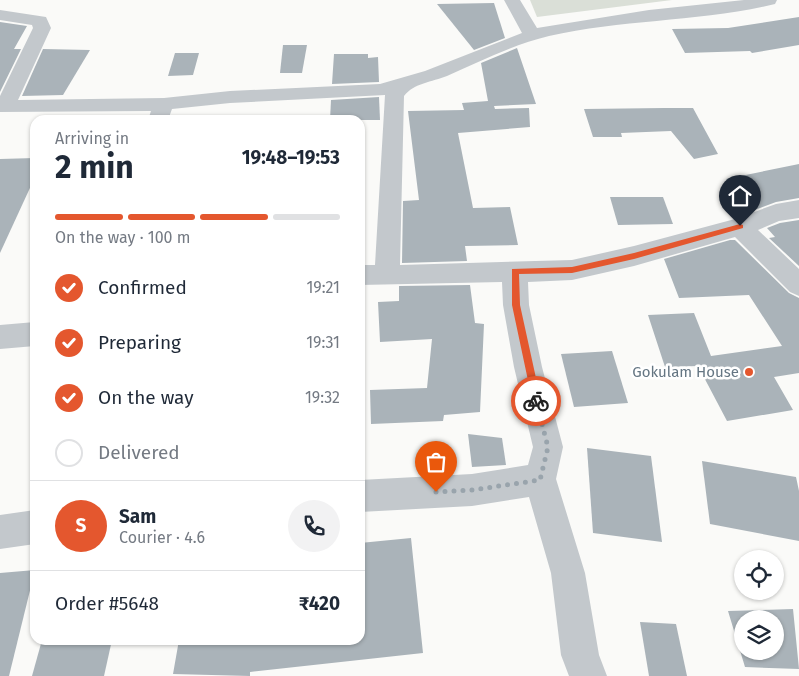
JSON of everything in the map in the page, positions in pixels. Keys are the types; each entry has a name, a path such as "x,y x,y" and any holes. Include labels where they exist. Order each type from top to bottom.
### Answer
{"street":[{"path":"512,0 532,35"},
{"path":"0,15 40,21 42,28 5,107 161,112 230,97 381,90 432,75 532,35 576,24 690,5 735,7 769,0"},
{"path":"387,276 394,96 403,84"},
{"path":"365,275 572,270 634,256 740,226 776,213 799,209"},
{"path":"740,226 799,285"},
{"path":"515,271 516,305 528,367 548,447 540,480 568,574 580,655 588,676"},
{"path":"0,337 30,334"},
{"path":"365,496 472,490 540,480"},
{"path":"0,532 30,528"}],"shaded area":[{"path":"530,0 672,0 537,17"}],"building":[{"path":"494,3 505,38 474,50 437,4"},
{"path":"799,17 799,45 752,53 750,51 685,53 672,29 728,28"},
{"path":"0,22 27,26 14,49 21,49 0,92"},
{"path":"283,45 307,45 302,73 280,73"},
{"path":"517,48 536,104 494,106 495,109 529,108 530,127 458,133 473,208 510,207 518,245 465,246 467,261 402,263 403,201 419,200 408,111 464,110 462,103 488,101 481,63"},
{"path":"43,49 90,50 63,95 22,96"},
{"path":"175,53 199,53 193,75 168,76"},
{"path":"334,54 368,54 368,58 378,57 379,82 332,84"},
{"path":"379,97 380,120 365,120 365,115 330,115 331,100"},
{"path":"693,108 718,154 694,159 671,131 621,133 622,137 593,137 584,109"},
{"path":"30,158 30,188 0,253 0,159"},
{"path":"799,164 799,198 776,202 752,211 726,179"},
{"path":"610,197 663,197 673,224 618,225"},
{"path":"799,220 799,266 769,238 775,237 767,228 780,223"},
{"path":"735,240 789,293 799,298 799,373 774,377 793,410 727,421 698,366 665,367 648,315 694,313 711,356 782,346 749,295 679,298 664,259"},
{"path":"470,285 475,323 484,324 480,412 444,415 443,421 371,424 370,390 427,388 432,339 380,342 378,302 399,301 399,286"},
{"path":"612,351 628,403 574,407 561,354"},
{"path":"468,434 502,438 506,465 472,467"},
{"path":"587,448 651,456 662,542 593,533"},
{"path":"702,461 796,477 799,491 799,541 710,524"},
{"path":"411,538 423,653 250,672 250,676 173,674 178,645 365,645 365,543"},
{"path":"30,570 30,590 9,676 0,676 0,573"},
{"path":"793,609 799,669 745,667 743,660 784,660 784,610 760,610"},
{"path":"728,611 734,611 734,631"},
{"path":"640,622 676,624 687,676 649,676"},
{"path":"41,645 111,645 104,676 32,676"}],"way so far":[{"path":"436,492 472,490 540,480 548,447 536,401"}],"place":[{"name":"Gokulam House","path":"749,372"}],"route":[{"path":"536,401 516,305 515,271 572,270 634,256 740,226"}]}
